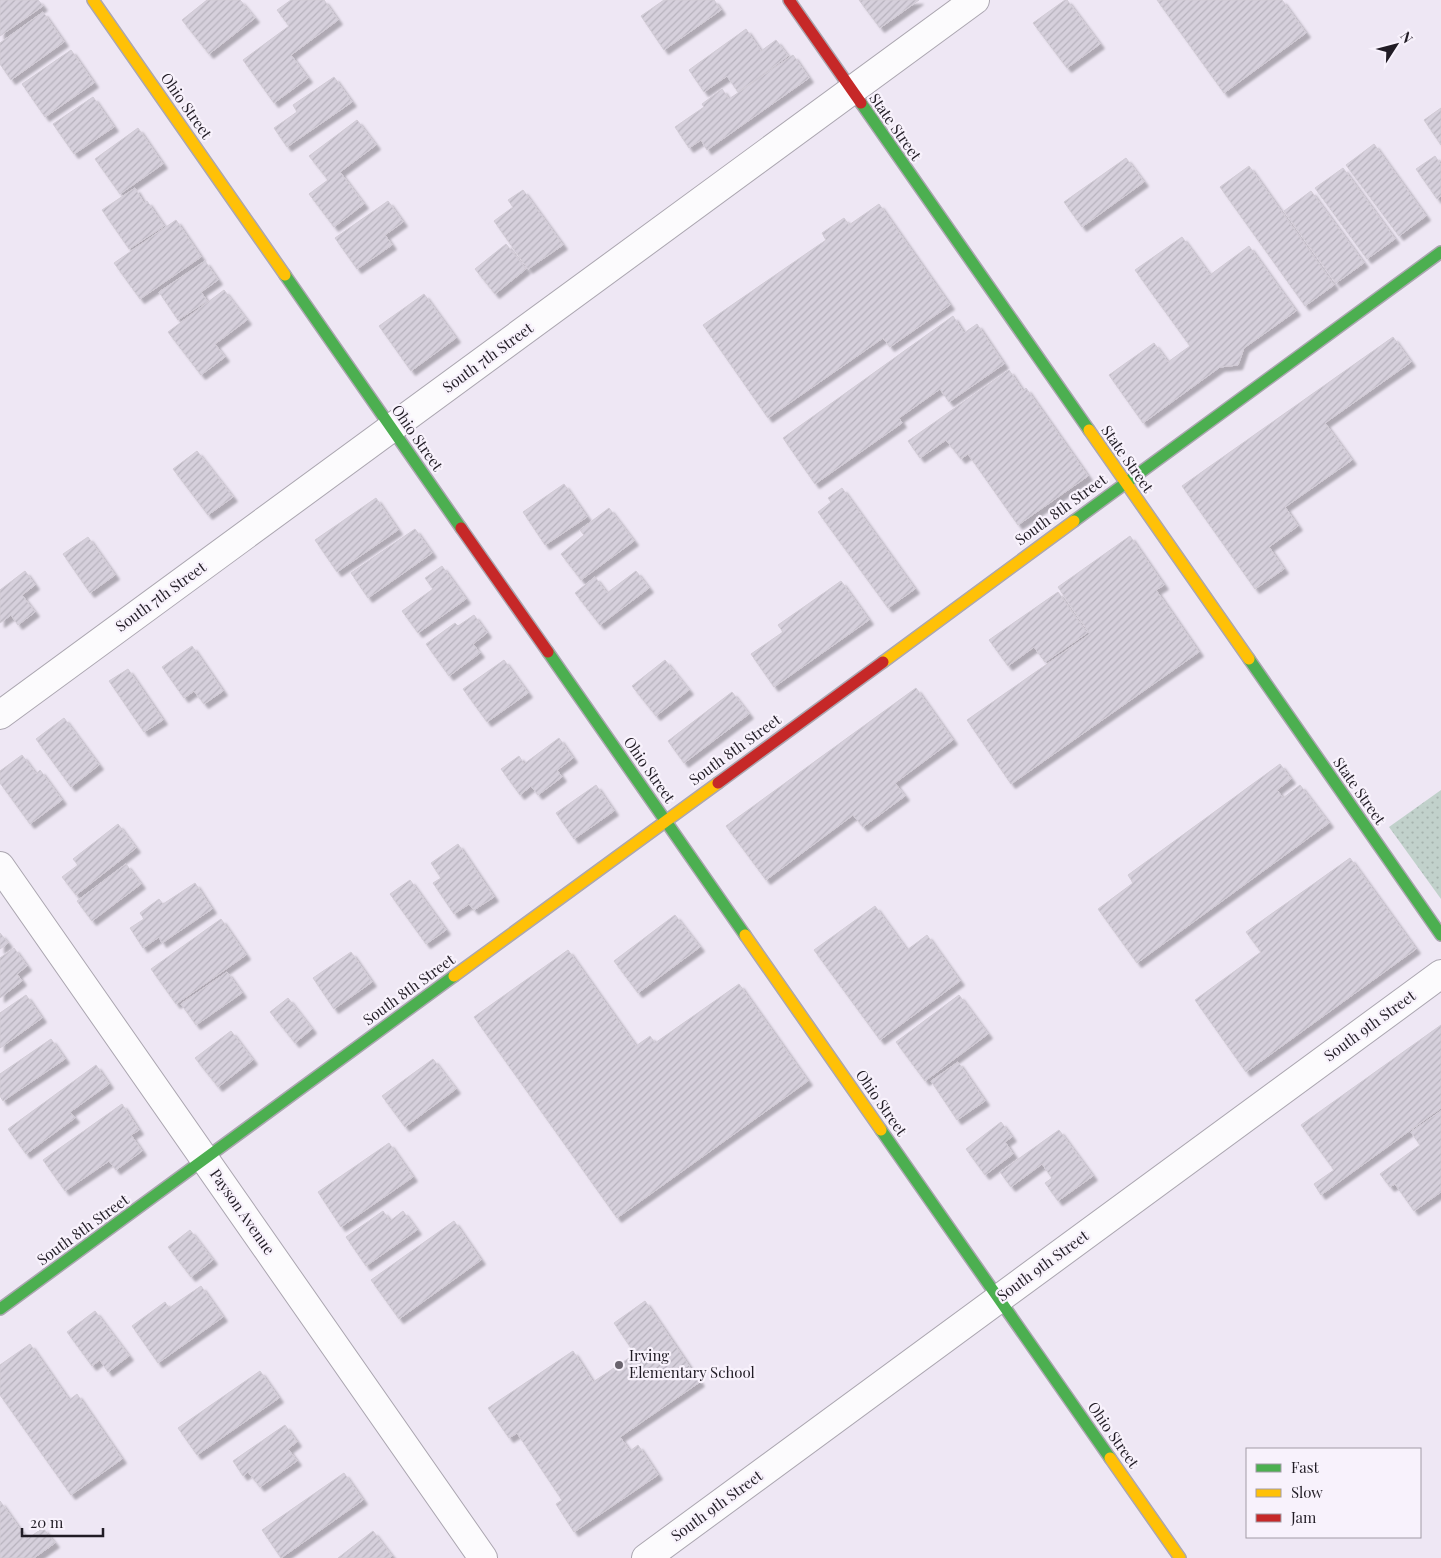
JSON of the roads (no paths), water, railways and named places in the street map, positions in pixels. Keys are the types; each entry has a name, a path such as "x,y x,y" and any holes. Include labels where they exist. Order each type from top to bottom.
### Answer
{"street":[{"name":"Ohio Street","path":"93,0 1180,1558"},
{"name":"State Street","path":"789,0 1441,935"},
{"name":"South 7th Street","path":"0,715 975,0"},
{"name":"South 8th Street","path":"0,1309 1441,252"},
{"name":"Payson Avenue","path":"0,866 483,1558"},
{"name":"South 9th Street","path":"646,1558 1441,974"}],"place":[{"name":"Irving Elementary School","path":"619,1365"}]}
